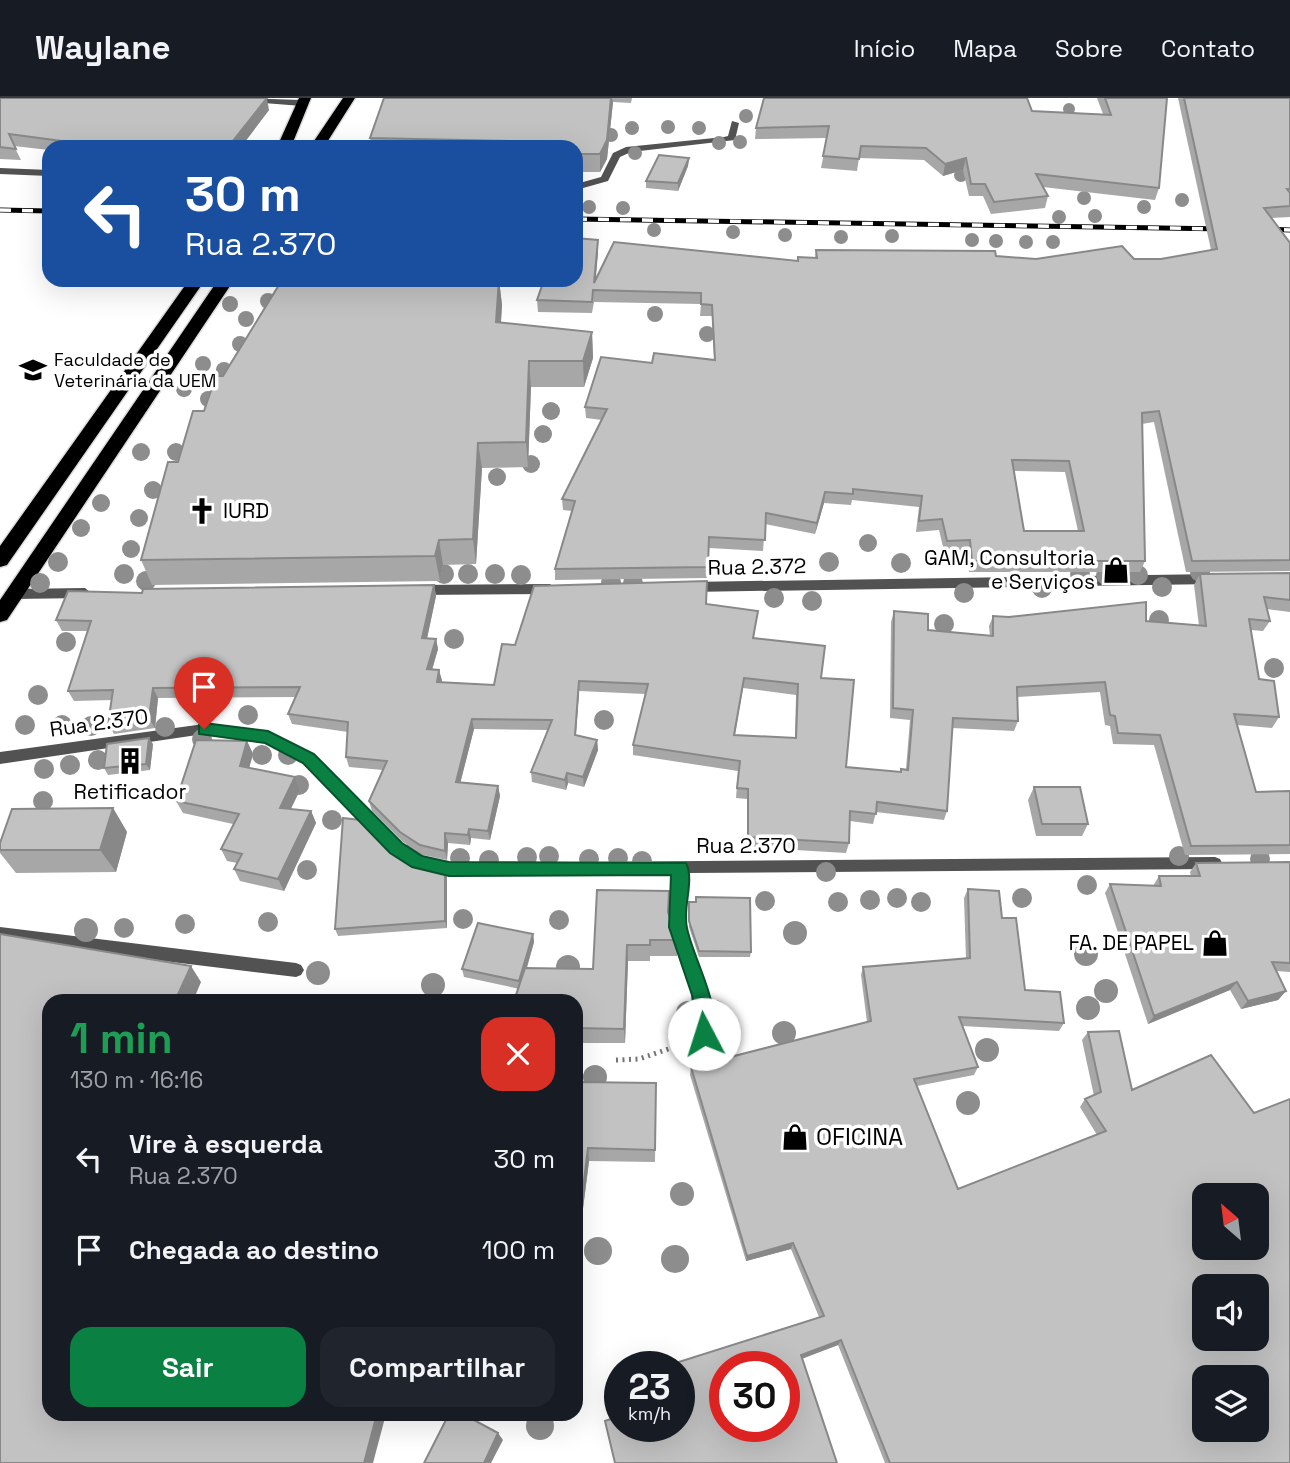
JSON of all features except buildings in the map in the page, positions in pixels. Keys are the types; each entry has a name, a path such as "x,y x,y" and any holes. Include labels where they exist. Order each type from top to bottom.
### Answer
{"highway":[{"path":"322,140 349,98"},
{"path":"287,140 304,100"},
{"path":"0,560 192,287"},
{"path":"0,615 221,287"}],"street":[{"path":"238,98 304,100"},
{"path":"583,185 606,178 616,155 629,149 733,138 735,123"},
{"path":"0,171 42,173"},
{"name":"Rua 2.372","path":"670,587 1235,578"},
{"path":"406,590 559,589"},
{"path":"14,594 98,593"},
{"name":"Rua 2.370","path":"0,758 204,729 268,737 308,758 377,830 418,862 449,869 1234,863"},
{"path":"680,868 677,927 701,995 704,1034"},
{"path":"0,934 296,970"}],"path":[{"path":"616,1060 639,1059 704,1034"}],"railway":[{"path":"0,210 42,211"},
{"path":"583,219 1227,229"},
{"path":"1262,229 1290,230"}],"place":[{"name":"Faculdade de Veterinária da UEM","path":"33,370"},
{"name":"IURD","path":"202,511"},
{"name":"GAM, Consultoria e Serviços","path":"1116,570"},
{"name":"Retificador","path":"130,761"},
{"name":"FA. DE PAPEL","path":"1215,943"},
{"name":"OFICINA","path":"795,1137"}],"route":[{"path":"204,729 268,737 308,758 367,821 396,848 418,862 449,869 680,868 677,927 701,995 704,1034"}]}
